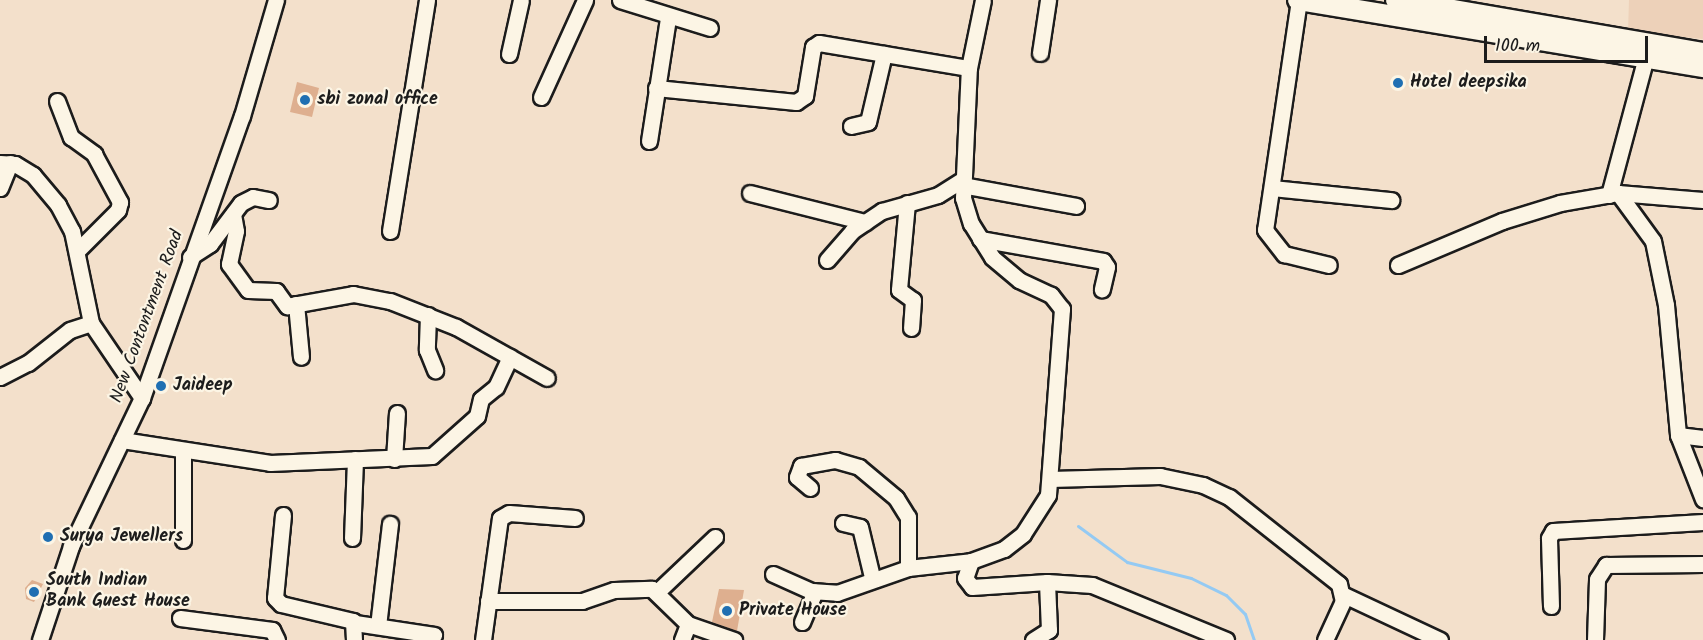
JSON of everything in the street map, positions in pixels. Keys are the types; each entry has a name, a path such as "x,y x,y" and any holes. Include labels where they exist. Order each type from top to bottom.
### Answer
{"main road":[{"path":"1298,0 1645,61 1703,67"},
{"path":"1396,0 1703,53"}],"street":[{"name":"New Contontment Road","path":"40,640 71,546 142,398 190,256 239,125 276,0"},
{"path":"390,231 427,0"},
{"path":"509,54 521,0"},
{"path":"541,97 585,0"},
{"path":"620,0 668,18 710,28"},
{"path":"772,574 815,592 847,592 872,578 908,568 971,561 1004,549 1033,523 1048,495 1062,309 1051,295 1006,271 980,239 966,210 962,182 969,68 983,0"},
{"path":"1040,53 1048,0"},
{"path":"1298,0 1265,230 1274,247 1329,265"},
{"path":"649,141 668,18"},
{"path":"656,88 796,102 805,96 815,44 969,68"},
{"path":"851,126 868,122 884,54"},
{"path":"1614,194 1645,61"},
{"path":"57,101 71,137 94,154 120,202 118,210 76,251"},
{"path":"0,188 5,163 47,189 67,221 76,251 91,323 142,398"},
{"path":"827,260 865,222 907,203 938,195 962,182 1076,206"},
{"path":"1272,188 1391,200"},
{"path":"750,193 865,222"},
{"path":"1614,194 1647,229 1660,266 1678,435 1703,499"},
{"path":"1398,265 1502,221 1614,194 1703,200"},
{"path":"190,256 210,244 232,214 247,199 269,200"},
{"path":"907,203 899,290 913,300 911,328"},
{"path":"232,214 232,273 248,290 286,300 362,295 428,315 547,378"},
{"path":"980,239 1103,261 1107,267 1102,289"},
{"path":"286,300 301,357"},
{"path":"428,315 427,350 435,370"},
{"path":"0,377 28,363 70,330 91,323"},
{"path":"122,440 270,463 394,459 439,453 477,416 481,399 496,387 510,357"},
{"path":"394,459 397,413"},
{"path":"1678,435 1703,438"},
{"path":"183,451 183,540"},
{"path":"352,538 356,459"},
{"path":"810,488 796,472 808,464 844,461 865,471 896,498 908,517 908,568"},
{"path":"1050,479 1160,476 1215,489 1329,572 1344,595 1440,640"},
{"path":"283,516 276,600 355,622 434,635"},
{"path":"483,640 502,516 575,518"},
{"path":"1551,606 1549,538 1553,531 1703,522"},
{"path":"843,523 860,527 872,578"},
{"path":"378,626 390,524"},
{"path":"488,601 582,601 615,590 657,592 715,537"},
{"path":"971,561 965,579 972,587 1047,582 1110,591 1204,635 1226,640"},
{"path":"1595,640 1597,579 1606,565 1703,564"},
{"path":"1033,640 1049,630 1047,582"},
{"path":"657,592 669,610 688,624 734,640"},
{"path":"802,622 815,592"},
{"path":"1325,640 1344,595"},
{"path":"180,618 272,630 278,640"},
{"path":"354,640 355,622"},
{"path":"682,640 688,624"}],"shaded area":[{"path":"1629,0 1703,0 1703,39 1628,31"}],"building":[{"name":"sbi zonal office","path":"297,82 319,88 312,117 290,112"},
{"name":"South Indian Bank Guest House","path":"32,580 43,584 34,602 26,599 25,588"},
{"name":"Private House","path":"719,589 744,590 737,631 712,622"}],"waterway":[{"path":"1078,526 1127,562 1191,578 1226,595 1245,614 1254,640"}],"place":[{"name":"Hotel deepsika","path":"1398,83"},
{"name":"sbi zonal office","path":"305,100"},
{"name":"Jaideep","path":"161,386"},
{"name":"Surya Jewellers","path":"48,537"},
{"name":"South Indian Bank Guest House","path":"34,592"},
{"name":"Private House","path":"727,611"}]}
